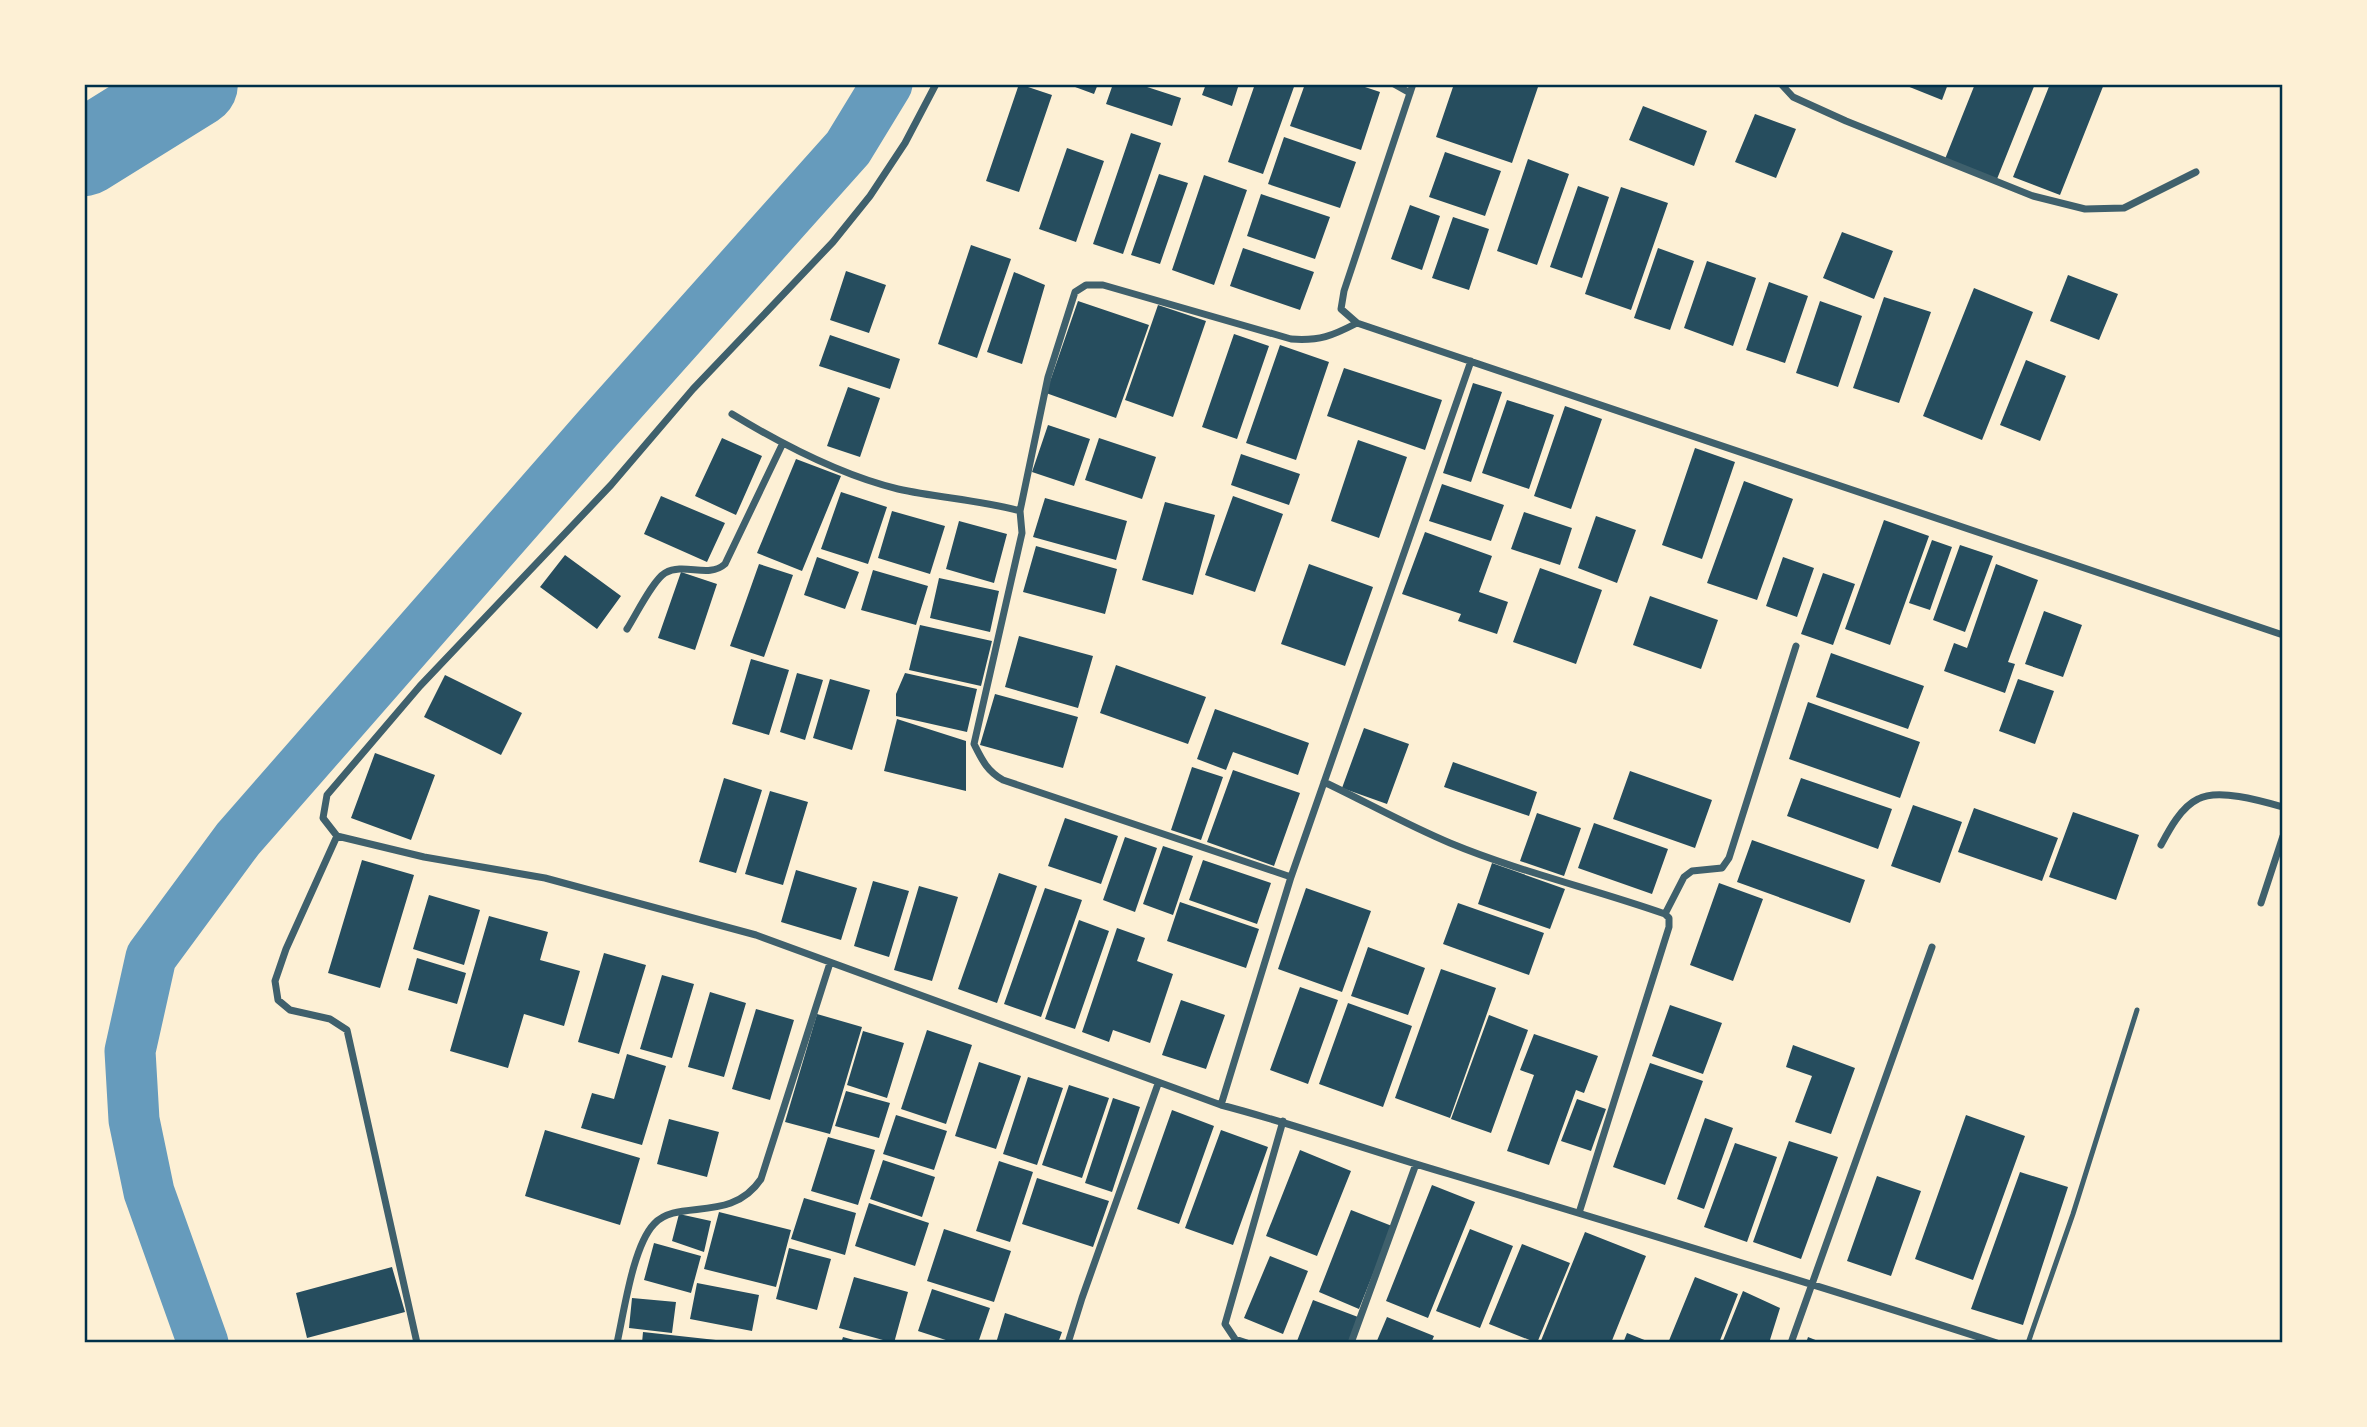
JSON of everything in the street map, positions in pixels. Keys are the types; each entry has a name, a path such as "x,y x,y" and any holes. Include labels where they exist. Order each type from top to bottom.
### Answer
{"street":[{"path":"936,84 905,143 870,196 833,242 693,388 611,485 420,686 327,795 323,818 337,836 424,857 545,878 756,934 1221,1105 1283,1121 1416,1164 1813,1283 1997,1343"},
{"path":"1394,84 1409,93"},
{"path":"1413,84 1344,291 1341,309 1357,323 2283,635"},
{"path":"1781,84 1793,97 1872,132 2033,196 2085,209 2124,208 2196,172"},
{"path":"1291,877 1003,780 985,766 974,744 1022,533 1020,511 1048,377 1075,292 1086,285 1103,285 1291,339 1312,340 1331,336 1357,323"},
{"path":"1221,1105 1291,877 1471,361"},
{"path":"732,414 782,445 895,488 996,504 1020,511"},
{"path":"627,629 663,574 677,568 712,571 724,564 782,445"},
{"path":"1665,914 1684,877 1692,871 1721,868 1729,859 1796,646"},
{"path":"1324,782 1449,843 1665,914 1669,918 1670,927 1578,1213"},
{"path":"2161,845 2174,820 2198,798 2228,795 2283,807"},
{"path":"337,836 286,949 275,981 278,1000 290,1010 330,1019 347,1030 417,1343"},
{"path":"2261,903 2283,836"},
{"path":"1791,1343 1932,947"},
{"path":"617,1343 642,1242 653,1225 669,1214 717,1208 740,1199 752,1192 761,1180 830,963"},
{"path":"1068,1343 1158,1084"},
{"path":"1247,1343 1235,1339 1225,1324 1283,1121"},
{"path":"1351,1343 1416,1164"}],"lane":[{"path":"2028,1343 2073,1213 2137,1010"}],"building":[{"path":"1019,84 1052,95 1019,192 986,181"},
{"path":"1067,84 1098,84 1094,94"},
{"path":"1113,84 1145,84 1144,86 1181,98 1172,126 1106,104"},
{"path":"1206,84 1239,84 1232,106 1202,95"},
{"path":"1255,84 1295,84 1263,174 1228,162"},
{"path":"1305,84 1356,84 1380,92 1361,150 1290,126"},
{"path":"1454,84 1528,84 1538,87 1512,163 1436,137"},
{"path":"1902,84 1948,84 1942,100"},
{"path":"1975,84 2035,84 1997,179 1945,159"},
{"path":"2050,84 2104,84 2060,195 2013,177"},
{"path":"1643,106 1707,131 1694,166 1629,140"},
{"path":"1755,114 1796,129 1776,178 1735,162"},
{"path":"1131,133 1161,143 1123,254 1093,244"},
{"path":"1284,137 1356,162 1340,208 1268,184"},
{"path":"1067,148 1104,161 1076,242 1039,229"},
{"path":"1445,152 1501,171 1485,216 1429,197"},
{"path":"1528,159 1569,174 1537,265 1497,251"},
{"path":"1159,174 1188,183 1160,264 1131,255"},
{"path":"1204,175 1247,190 1214,285 1172,270"},
{"path":"1578,186 1609,197 1582,278 1550,267"},
{"path":"1621,187 1668,203 1631,310 1585,294"},
{"path":"1261,194 1330,217 1315,259 1247,236"},
{"path":"1410,205 1440,216 1422,270 1391,259"},
{"path":"1453,217 1489,229 1469,290 1432,278"},
{"path":"1842,232 1893,251 1874,299 1823,278"},
{"path":"971,245 1011,259 977,358 938,344"},
{"path":"1243,248 1314,272 1300,310 1230,286"},
{"path":"1658,248 1694,261 1670,330 1634,318"},
{"path":"1707,261 1756,278 1733,346 1684,328"},
{"path":"846,271 886,285 869,333 830,320"},
{"path":"1014,272 1045,285 1022,364 987,352"},
{"path":"2068,275 2118,294 2099,340 2050,321"},
{"path":"1769,282 1808,296 1785,363 1746,350"},
{"path":"1974,288 2033,312 1982,440 1923,416"},
{"path":"1884,297 1931,312 1899,403 1853,388"},
{"path":"1078,301 1149,325 1116,418 1046,393"},
{"path":"1820,301 1862,316 1838,387 1796,373"},
{"path":"1158,305 1206,321 1173,417 1125,400"},
{"path":"1234,334 1269,346 1237,439 1202,427"},
{"path":"830,335 900,359 890,389 819,366"},
{"path":"1280,345 1329,362 1296,460 1246,443"},
{"path":"2026,360 2066,376 2040,441 2000,425"},
{"path":"1344,368 1442,400 1425,450 1327,416"},
{"path":"1473,383 1502,392 1471,482 1443,473"},
{"path":"848,387 880,398 860,457 827,446"},
{"path":"1507,400 1554,415 1529,489 1482,473"},
{"path":"1565,406 1602,419 1571,509 1534,496"},
{"path":"1048,425 1090,439 1074,486 1032,472"},
{"path":"722,438 762,456 736,515 695,496"},
{"path":"1099,438 1156,457 1142,499 1085,480"},
{"path":"1358,440 1407,457 1379,538 1331,521"},
{"path":"1695,448 1735,462 1702,559 1662,545"},
{"path":"1241,454 1300,474 1289,505 1231,485"},
{"path":"796,459 841,476 802,571 757,553"},
{"path":"1744,481 1793,499 1757,600 1707,583"},
{"path":"1442,484 1504,505 1491,541 1429,521"},
{"path":"841,492 887,507 868,564 821,549"},
{"path":"661,496 725,523 707,562 644,534"},
{"path":"1233,496 1283,514 1255,592 1205,575"},
{"path":"1045,498 1127,521 1116,560 1033,537"},
{"path":"1165,502 1215,515 1193,595 1142,580"},
{"path":"892,511 945,526 930,574 878,558"},
{"path":"1524,512 1572,528 1560,565 1511,549"},
{"path":"1596,516 1636,530 1617,583 1578,568"},
{"path":"1884,520 1929,536 1890,645 1845,629"},
{"path":"959,521 1007,534 994,583 946,569"},
{"path":"1425,532 1492,556 1479,592 1508,602 1497,634 1458,621 1461,614 1402,594"},
{"path":"1932,540 1952,547 1930,610 1909,603"},
{"path":"1960,545 1993,556 1965,632 1933,620"},
{"path":"1036,546 1117,569 1105,614 1023,592"},
{"path":"565,555 621,596 597,629 540,587"},
{"path":"817,557 859,572 845,609 804,595"},
{"path":"1783,557 1814,568 1797,617 1766,606"},
{"path":"759,564 793,575 764,657 730,646"},
{"path":"1309,564 1373,587 1345,666 1281,644"},
{"path":"1996,564 2038,580 2008,662 2015,664 2005,693 1944,671 1954,643 1967,648"},
{"path":"1540,568 1602,590 1576,664 1513,642"},
{"path":"873,570 928,586 916,625 861,610"},
{"path":"681,572 717,584 695,650 658,638"},
{"path":"1823,573 1855,584 1833,645 1801,634"},
{"path":"939,578 999,591 990,632 930,618"},
{"path":"1650,596 1718,620 1701,669 1633,645"},
{"path":"2044,611 2082,625 2063,677 2025,664"},
{"path":"920,625 992,641 981,686 909,670"},
{"path":"1019,636 1093,656 1078,708 1005,687"},
{"path":"1831,653 1924,686 1908,729 1816,697"},
{"path":"751,659 789,670 769,735 732,724"},
{"path":"1116,665 1206,697 1188,744 1100,713"},
{"path":"797,673 823,680 805,740 780,732"},
{"path":"905,673 977,689 967,732 896,716 896,694"},
{"path":"445,675 522,713 501,755 424,717"},
{"path":"830,679 870,690 852,750 813,738"},
{"path":"2018,679 2054,691 2035,744 1999,731"},
{"path":"995,694 1078,717 1063,768 980,745"},
{"path":"1808,702 1920,742 1900,798 1789,759"},
{"path":"1215,709 1309,743 1298,775 1233,752 1226,770 1197,759"},
{"path":"897,719 966,741 966,791 884,771"},
{"path":"1364,728 1409,744 1387,804 1342,788"},
{"path":"375,753 435,775 411,840 351,818"},
{"path":"1453,762 1537,792 1529,816 1444,787"},
{"path":"1192,767 1223,777 1201,840 1171,830"},
{"path":"1233,770 1300,793 1274,866 1207,842"},
{"path":"1630,771 1712,800 1695,848 1613,819"},
{"path":"724,778 762,790 736,873 699,862"},
{"path":"1801,778 1892,809 1878,849 1787,816"},
{"path":"770,791 808,802 783,885 745,874"},
{"path":"1913,805 1962,822 1940,883 1891,866"},
{"path":"1974,808 2058,838 2042,881 1958,852"},
{"path":"2073,812 2139,835 2116,900 2049,877"},
{"path":"1537,813 1581,828 1564,876 1520,861"},
{"path":"1065,818 1118,836 1101,884 1048,866"},
{"path":"1594,823 1668,849 1652,894 1578,868"},
{"path":"1125,837 1157,848 1135,912 1103,900"},
{"path":"1752,840 1865,880 1850,923 1737,882"},
{"path":"1163,846 1193,856 1173,915 1143,904"},
{"path":"362,860 414,875 380,988 328,973"},
{"path":"1203,860 1271,883 1257,924 1189,900"},
{"path":"1492,863 1565,889 1550,929 1478,904"},
{"path":"796,870 857,888 841,940 781,922"},
{"path":"999,873 1037,886 997,1003 958,989"},
{"path":"873,881 909,891 889,957 854,946"},
{"path":"1719,883 1763,899 1733,981 1690,965"},
{"path":"919,886 958,897 932,981 894,970"},
{"path":"1045,888 1082,900 1041,1017 1004,1004"},
{"path":"1306,888 1371,911 1342,992 1278,969"},
{"path":"429,895 480,910 464,965 413,949"},
{"path":"1180,902 1259,929 1246,968 1167,941"},
{"path":"1458,903 1544,933 1529,975 1443,944"},
{"path":"489,916 548,932 540,960 580,971 564,1026 524,1014 508,1068 450,1051"},
{"path":"1079,920 1109,931 1075,1029 1045,1019"},
{"path":"1117,928 1145,938 1137,961 1173,974 1150,1043 1113,1030 1109,1042 1082,1032"},
{"path":"1368,947 1425,968 1408,1015 1351,996"},
{"path":"604,953 646,965 619,1054 578,1042"},
{"path":"417,958 466,973 457,1004 408,990"},
{"path":"1441,969 1496,988 1450,1118 1395,1098"},
{"path":"662,975 694,984 672,1058 640,1049"},
{"path":"1300,987 1338,1000 1308,1084 1270,1070"},
{"path":"710,992 746,1003 724,1077 688,1067"},
{"path":"1181,1000 1225,1015 1206,1069 1162,1055"},
{"path":"1348,1003 1412,1026 1383,1107 1319,1084"},
{"path":"1670,1005 1722,1023 1703,1074 1652,1056"},
{"path":"756,1009 794,1020 770,1100 732,1089"},
{"path":"817,1014 862,1027 830,1134 785,1122"},
{"path":"1489,1015 1528,1030 1491,1133 1451,1119"},
{"path":"927,1030 972,1045 946,1124 901,1109"},
{"path":"863,1031 904,1043 887,1098 847,1085"},
{"path":"1534,1034 1598,1056 1584,1093 1576,1090 1549,1165 1507,1151 1534,1075 1520,1070"},
{"path":"1793,1045 1855,1068 1831,1134 1795,1122 1812,1076 1786,1067"},
{"path":"627,1054 666,1066 642,1145 581,1128 592,1093 614,1099"},
{"path":"979,1062 1021,1076 996,1149 955,1136"},
{"path":"1650,1063 1703,1081 1665,1185 1613,1167"},
{"path":"1028,1077 1063,1088 1037,1165 1003,1154"},
{"path":"1069,1085 1109,1098 1082,1178 1042,1165"},
{"path":"846,1091 890,1103 879,1138 835,1126"},
{"path":"1113,1098 1140,1107 1112,1192 1085,1183"},
{"path":"1577,1099 1606,1109 1591,1151 1561,1141"},
{"path":"1172,1110 1214,1126 1179,1224 1137,1209"},
{"path":"896,1115 947,1131 934,1170 883,1154"},
{"path":"1966,1115 2025,1136 1973,1280 1915,1259"},
{"path":"1705,1118 1733,1128 1704,1209 1677,1199"},
{"path":"669,1119 719,1132 707,1177 657,1164"},
{"path":"545,1130 640,1158 620,1225 525,1196"},
{"path":"1221,1130 1268,1147 1233,1245 1185,1228"},
{"path":"828,1137 875,1150 858,1205 811,1191"},
{"path":"1789,1141 1838,1157 1801,1259 1753,1242"},
{"path":"1735,1143 1777,1157 1747,1242 1704,1227"},
{"path":"1300,1150 1351,1171 1317,1256 1266,1236"},
{"path":"883,1160 935,1177 922,1217 870,1199"},
{"path":"999,1161 1033,1172 1010,1242 976,1231"},
{"path":"2020,1172 2068,1187 2023,1325 1971,1309"},
{"path":"1877,1176 1921,1191 1891,1276 1847,1261"},
{"path":"1037,1178 1109,1201 1093,1247 1022,1224"},
{"path":"1432,1185 1475,1202 1428,1318 1386,1301"},
{"path":"804,1198 856,1213 845,1255 791,1239"},
{"path":"869,1203 929,1223 915,1266 855,1246"},
{"path":"1351,1210 1392,1226 1359,1309 1319,1292"},
{"path":"719,1212 791,1230 776,1287 704,1269"},
{"path":"679,1214 711,1221 704,1252 672,1241"},
{"path":"944,1229 1011,1251 994,1302 927,1281"},
{"path":"1470,1229 1513,1246 1480,1328 1436,1311"},
{"path":"1585,1232 1646,1256 1611,1343 1540,1343"},
{"path":"654,1243 701,1256 691,1293 644,1280"},
{"path":"1522,1244 1570,1263 1537,1343 1489,1324"},
{"path":"789,1248 831,1259 817,1310 776,1299"},
{"path":"1270,1256 1308,1271 1283,1334 1244,1318"},
{"path":"392,1267 405,1312 307,1338 296,1293"},
{"path":"854,1277 908,1292 894,1343 839,1328"},
{"path":"1695,1277 1738,1294 1719,1343 1668,1343"},
{"path":"697,1283 759,1295 752,1331 690,1319"},
{"path":"932,1289 990,1308 978,1343 955,1343 918,1331"},
{"path":"1743,1291 1780,1308 1769,1343 1722,1343"},
{"path":"632,1298 676,1302 672,1333 629,1328"},
{"path":"1313,1300 1358,1317 1348,1343 1297,1341"},
{"path":"1005,1313 1062,1332 1058,1343 996,1343"},
{"path":"1387,1317 1434,1336 1431,1343 1376,1343"},
{"path":"643,1332 725,1341 725,1343 642,1343"},
{"path":"1627,1333 1652,1343 1623,1343"},
{"path":"843,1337 861,1342 861,1343 841,1343"},
{"path":"1808,1337 1823,1343 1806,1343"}],"waterway":[{"path":"84,153 195,84"},
{"path":"203,1343 149,1192 134,1120 130,1051 151,957 238,839 597,429 848,148 887,84"}]}
